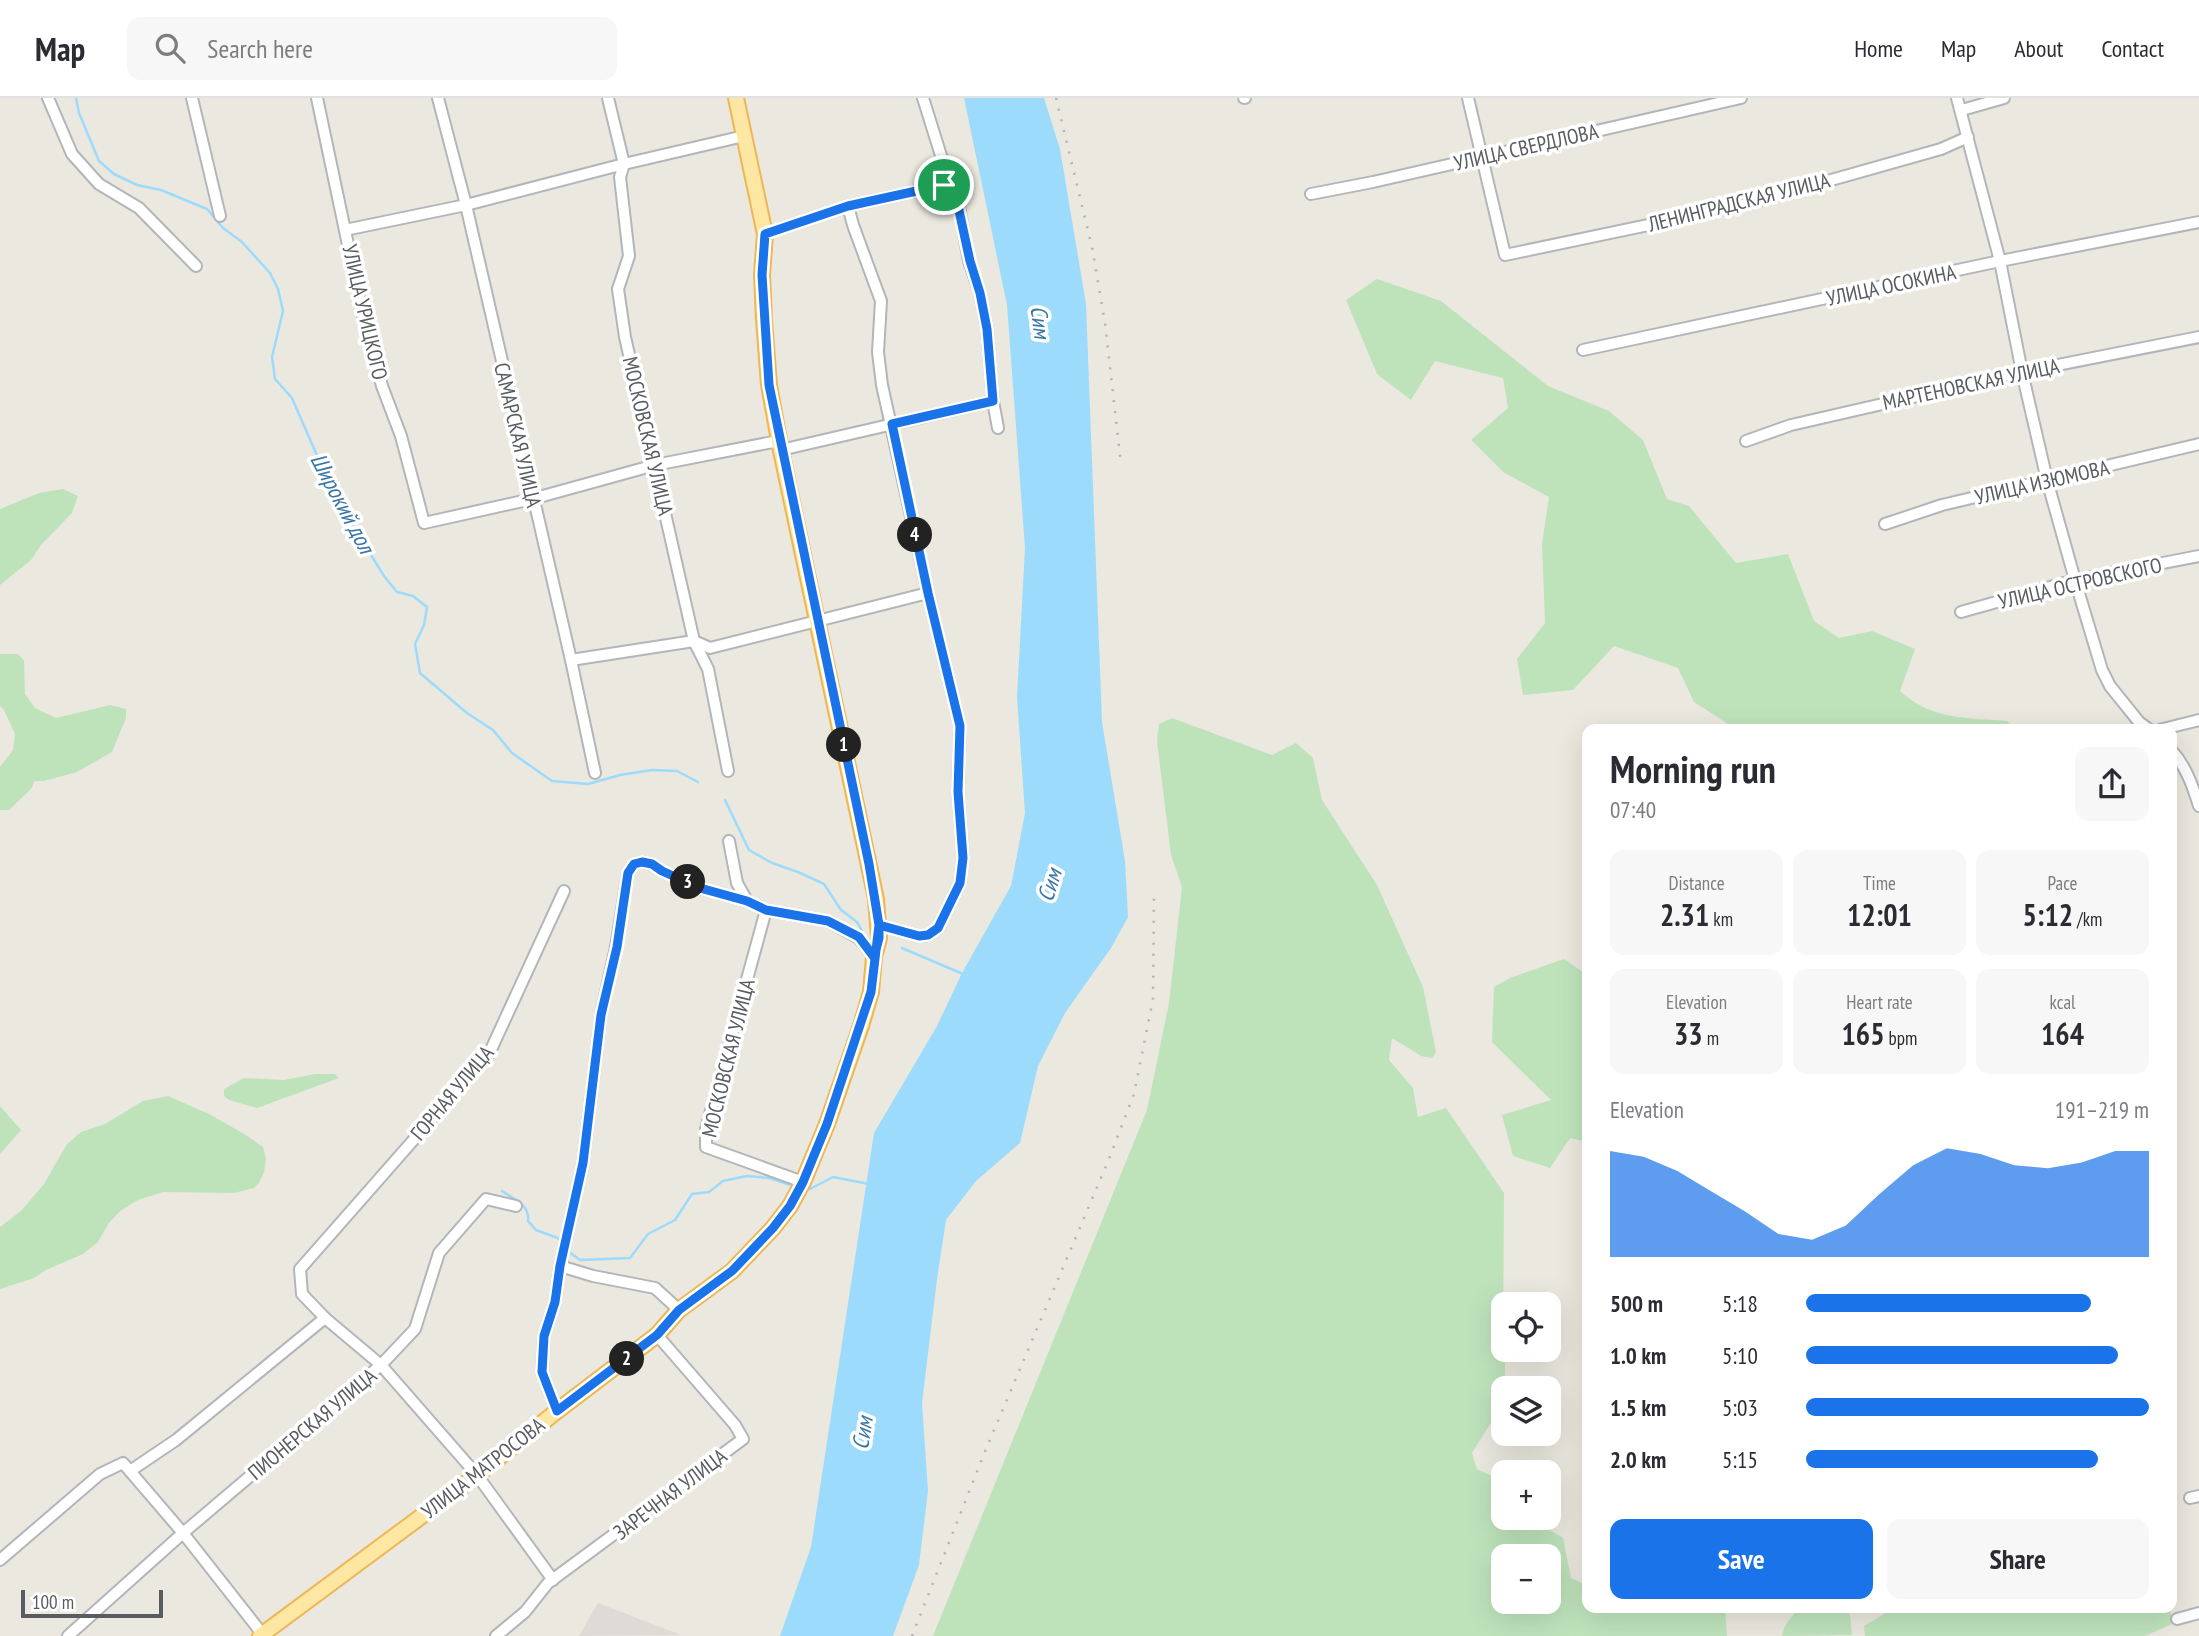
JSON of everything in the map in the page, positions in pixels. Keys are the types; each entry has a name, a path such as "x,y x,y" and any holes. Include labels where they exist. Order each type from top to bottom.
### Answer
{"main road":[{"name":"УЛИЦА МАТРОСОВА","path":"262,1636 477,1475 657,1335 679,1310 732,1271 773,1228 790,1206 803,1182 827,1124 861,1026 871,992 879,925 869,864 769,385 762,275 765,234 736,98"}],"street":[{"path":"48,98 72,153 99,184 139,208 196,266"},
{"path":"192,98 220,216"},
{"name":"УЛИЦА УРИЦКОГО","path":"317,98 365,323 382,386 401,436 424,523 533,499"},
{"name":"САМАРСКАЯ УЛИЦА","path":"438,98 466,205 595,774"},
{"name":"МОСКОВСКАЯ УЛИЦА","path":"608,98 624,164 620,177 629,256 618,289 625,337 694,641 708,669 728,771"},
{"path":"923,98 943,162 944,185 958,206 980,293 987,329 993,401 999,428"},
{"path":"1468,98 1482,157"},
{"name":"УЛИЦА СВЕРДЛОВА","path":"1311,194 1741,98"},
{"path":"1958,98 2000,261 2047,480 2075,580 2102,670 2110,687 2142,724"},
{"path":"1962,110 2004,98"},
{"path":"345,230 466,205 744,136"},
{"name":"ЛЕНИНГРАДСКАЯ УЛИЦА","path":"1482,157 1505,255 1739,206 1941,149 1968,137"},
{"path":"765,234 848,206 944,185"},
{"path":"848,206 880,300 878,352 882,385 960,726 958,792 963,858 960,883 938,928 928,935 919,936 879,925"},
{"name":"УЛИЦА ОСОКИНА","path":"1583,350 2000,261 2199,222"},
{"name":"МАРТЕНОВСКАЯ УЛИЦА","path":"1746,441 1791,425 2022,372 2199,337"},
{"path":"533,499 655,465 773,442 785,449 993,401"},
{"name":"УЛИЦА ИЗЮМОВА","path":"1885,524 1942,505 2199,444"},
{"name":"УЛИЦА ОСТРОВСКОГО","path":"1961,612 2075,580 2199,556"},
{"path":"571,660 694,641 710,648 928,593"},
{"path":"2177,726 2199,720"},
{"path":"2177,757 2193,787 2199,807"},
{"path":"729,841 737,883 747,901"},
{"path":"557,1411 542,1372 544,1336 555,1302 560,1266 583,1163 601,1015 617,947 628,873 634,864 652,864 700,888 747,901 766,910 828,921 859,937 874,957"},
{"name":"ГОРНАЯ УЛИЦА","path":"325,1318 302,1294 300,1269 489,1054 564,891"},
{"name":"МОСКОВСКАЯ УЛИЦА","path":"766,910 706,1129 706,1147 803,1182"},
{"name":"ПИОНЕРСКАЯ УЛИЦА","path":"68,1636 183,1533 381,1365 415,1329 439,1253 486,1199 516,1206"},
{"path":"560,1266 593,1276 654,1288 679,1310"},
{"path":"130,1471 176,1440 325,1318 381,1365 477,1475 553,1580"},
{"name":"ЗАРЕЧНАЯ УЛИЦА","path":"496,1636 525,1612 553,1580 743,1439 735,1425 657,1335"},
{"path":"0,1560 100,1474 123,1463 183,1533 262,1636"},
{"path":"2177,1619 2199,1613"}],"shaded area":[{"path":"598,1603 681,1635 579,1636"}],"green space":[{"path":"1377,279 1441,301 1548,386 1609,411 1643,440 1667,499 1689,506 1736,563 1788,554 1814,621 1839,638 1872,631 1915,649 1900,691 1912,700 1924,708 1951,716 2008,721 2009,724 1728,724 1694,702 1678,668 1614,646 1573,690 1523,695 1517,659 1545,623 1542,544 1549,497 1503,472 1471,440 1508,408 1503,378 1435,361 1411,400 1377,374 1346,300"},
{"path":"63,489 78,496 72,513 41,545 31,560 0,585 0,509 39,493"},
{"path":"0,654 18,654 24,660 25,694 35,708 56,718 110,705 126,709 126,718 112,752 77,772 34,781 32,788 9,810 0,810 0,767 13,750 15,734 0,706"},
{"path":"1172,718 1272,755 1296,743 1313,758 1322,800 1377,885 1423,987 1436,1052 1432,1058 1421,1056 1392,1038 1389,1060 1413,1088 1418,1117 1446,1108 1504,1193 1503,1292 1491,1292 1491,1362 1505,1362 1505,1376 1491,1376 1491,1422 1472,1453 1477,1469 1491,1475 1491,1530 1550,1530 1563,1538 1571,1578 1582,1583 1582,1613 1725,1613 1727,1636 933,1636 1147,1110 1169,1003 1182,887 1171,855 1157,741 1159,724"},
{"path":"1564,959 1582,972 1582,1141 1570,1138 1550,1168 1513,1156 1502,1115 1551,1100 1492,1042 1494,987 1510,978"},
{"path":"315,1074 335,1074 339,1078 257,1108 224,1096 224,1089 244,1078 284,1080"},
{"path":"168,1096 209,1114 263,1147 266,1159 259,1183 254,1188 234,1193 163,1192 138,1200 120,1211 98,1242 83,1254 34,1278 0,1289 0,1227 21,1211 44,1184 67,1144 81,1132 105,1124 143,1101"},
{"path":"0,1106 21,1130 0,1154"},
{"path":"1795,1613 1849,1613 1852,1635 1782,1636"},
{"path":"1886,1613 2171,1613 2172,1624 2145,1636 1865,1636 1864,1626"}],"water":[{"name":"Сим","path":"964,98 1044,98 1060,149 1086,304 1102,722 1125,861 1128,917 1111,948 1065,1013 1038,1066 1020,1143 976,1181 946,1220 922,1403 928,1491 919,1565 893,1636 780,1636 811,1547 874,1133 937,1026 962,973 1011,886 1025,813 1017,697 1025,548 1007,305"}],"waterway":[{"name":"Широкий дол","path":"76,98 79,113 99,161 114,174 137,185 161,190 207,209 270,273 278,289 283,311 272,357 275,379 292,398 335,497 384,576 397,592 413,596 427,607 424,625 415,644 420,673 467,713 493,730 512,753 552,781 588,784 652,770 677,771 698,782"},
{"path":"725,800 749,850 772,863 824,884 841,910 857,922 862,931"},
{"path":"902,948 963,974"},
{"path":"568,1251 580,1260 630,1258 648,1234 675,1220 692,1194 709,1192 723,1181 747,1176 769,1178 796,1187"},
{"path":"806,1188 810,1189 833,1177 869,1184"},
{"path":"502,1191 524,1207 528,1221 536,1230 563,1240"}],"railway":[{"path":"1056,98 1092,247 1105,323 1121,464"},
{"path":"912,1636 986,1449 1134,1094 1153,999 1154,896"}],"route":[{"path":"944,185 848,206 765,234 762,275 769,385 876,899 879,938 874,957 871,992 861,1026 827,1124 803,1182 790,1206 773,1228 732,1271 679,1310 657,1335 557,1411 542,1372 544,1336 555,1302 560,1266 583,1163 601,1015 617,947 628,873 634,864 652,864 700,888 747,901 766,910 828,921 859,937 874,957 879,938 879,925 919,936 928,935 938,928 960,883 963,858 958,792 960,726 892,424 993,401 987,329 980,293 958,206 944,185"}]}
